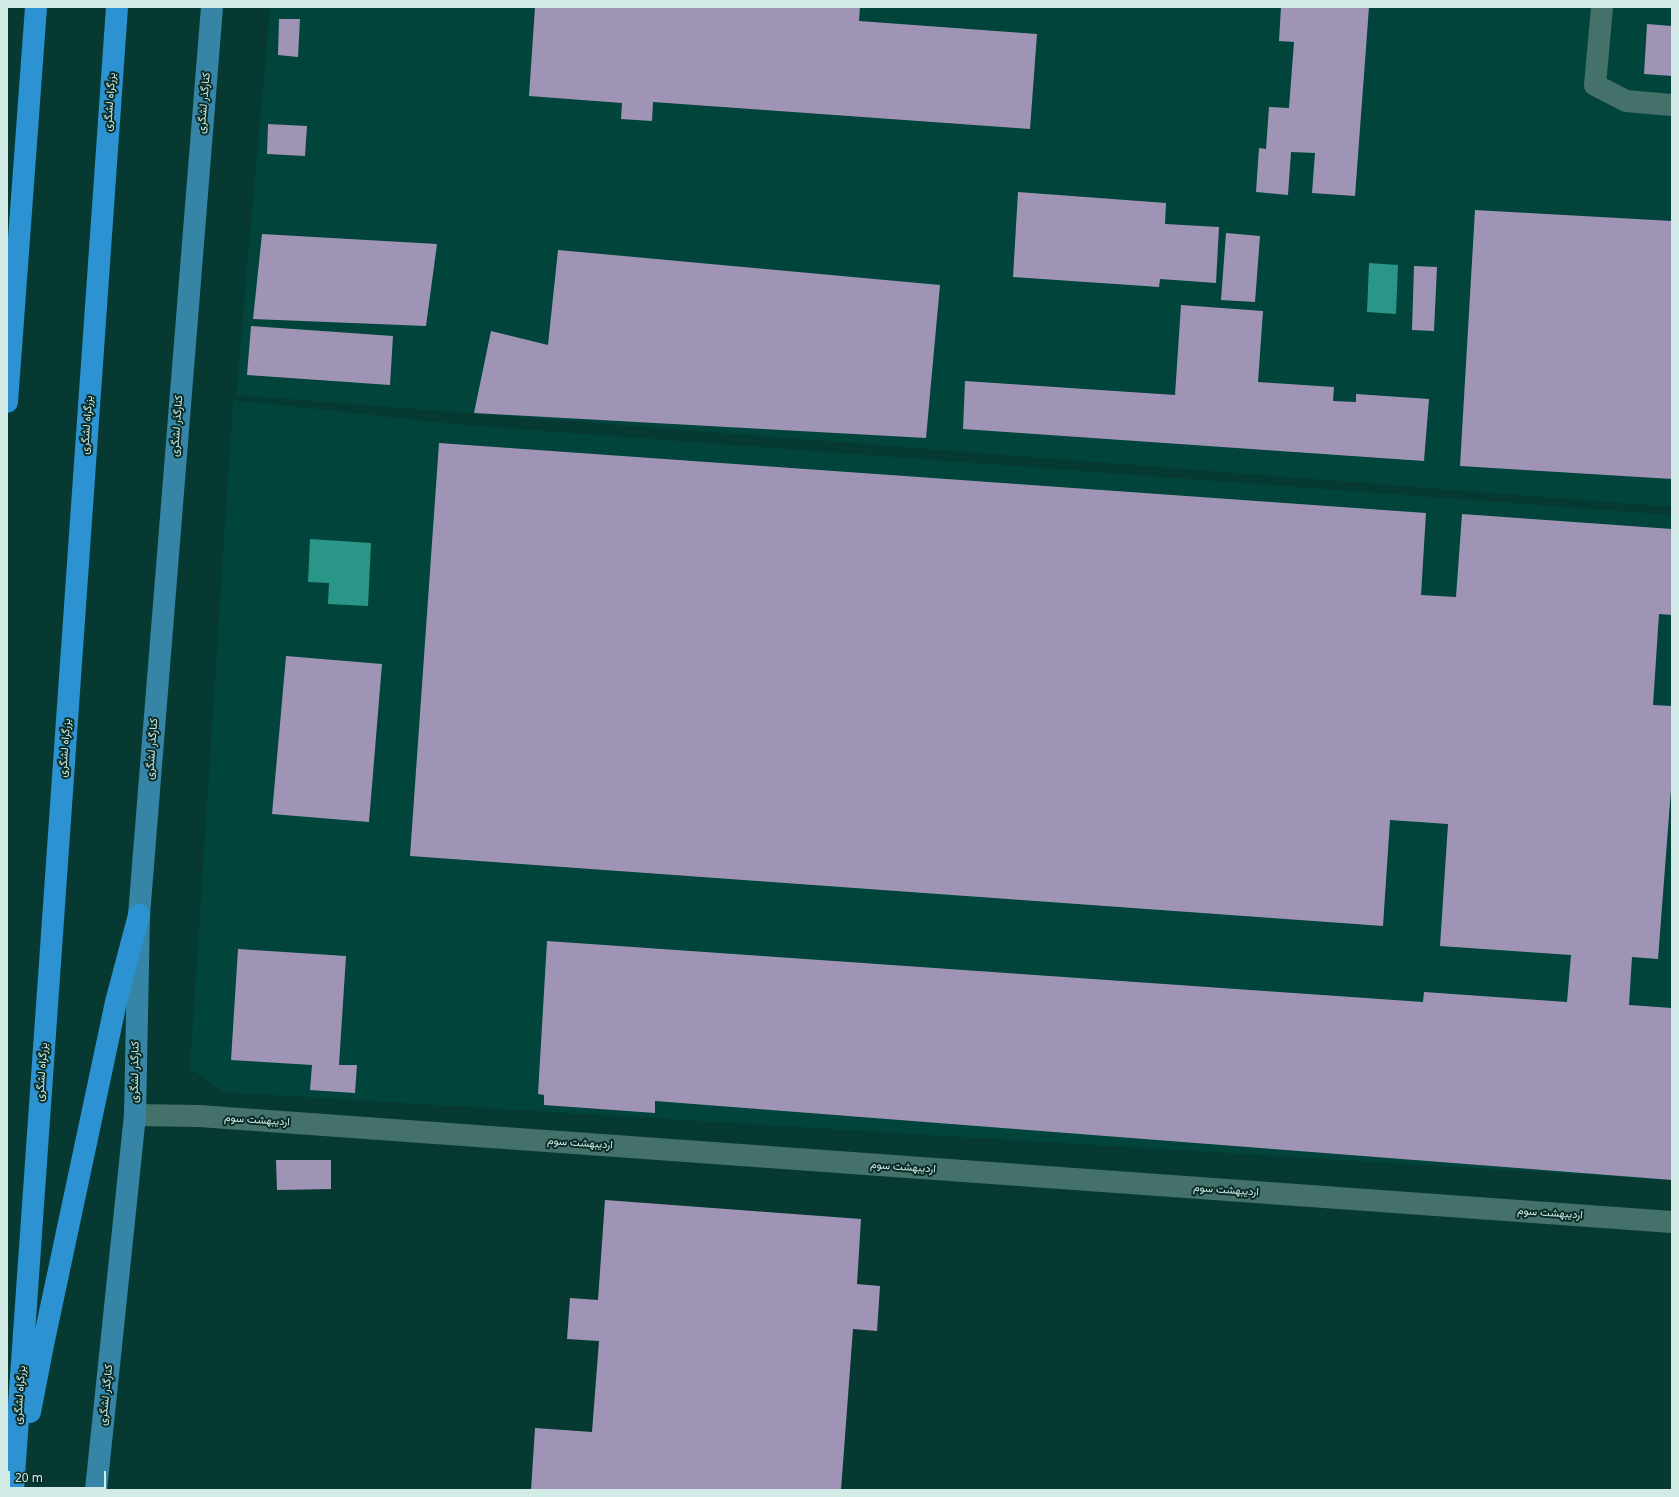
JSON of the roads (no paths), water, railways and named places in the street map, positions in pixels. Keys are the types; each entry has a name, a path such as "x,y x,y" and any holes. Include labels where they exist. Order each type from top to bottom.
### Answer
{"highway":[{"path":"7,402 36,7"},
{"name":"بزرگراه لشگری","path":"13,1490 117,7"},
{"path":"16,1490 43,1345 116,1002 139,915"}],"main road":[{"name":"کنارگذر لشگری","path":"96,1490 134,1115 139,915 212,7"}],"street":[{"path":"1602,7 1595,85 1626,101 1672,105"},
{"name":"اردیبهشت سوم","path":"134,1115 207,1116 1672,1222"}]}
